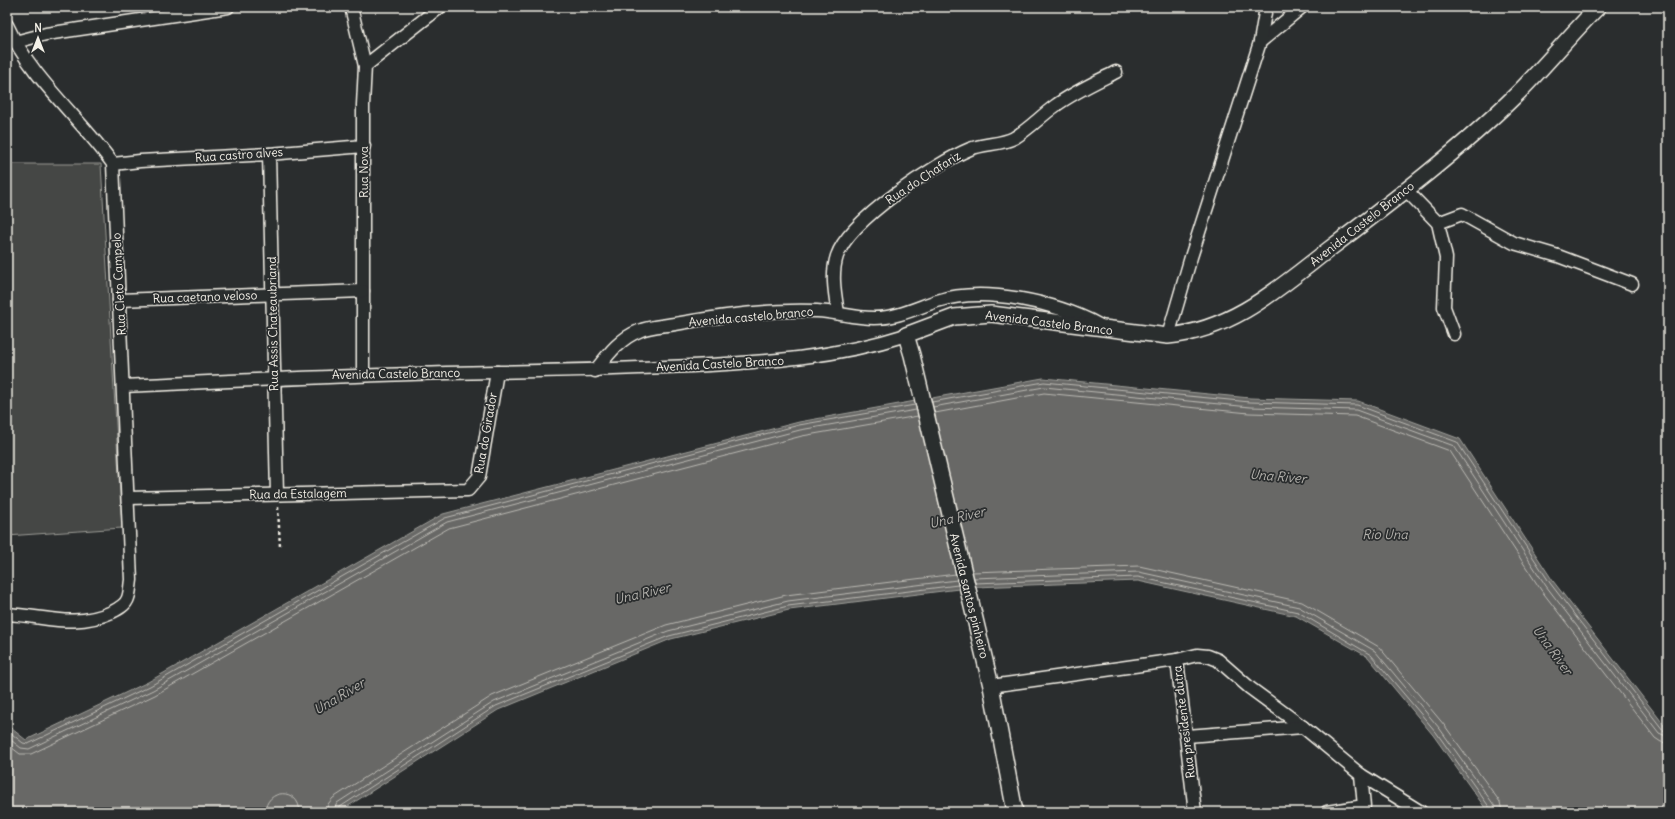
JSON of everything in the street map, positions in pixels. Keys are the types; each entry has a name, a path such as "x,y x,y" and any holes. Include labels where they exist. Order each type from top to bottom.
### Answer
{"street":[{"path":"15,42 46,34 228,7"},
{"name":"Rua Nova","path":"351,7 365,66 363,105 364,374"},
{"path":"365,66 440,7"},
{"path":"1168,336 1195,242 1260,42 1266,7"},
{"path":"1260,42 1302,7"},
{"name":"Avenida Castelo Branco","path":"124,386 364,374 595,371 802,359 860,349 906,336 943,320 974,315 1005,316 1168,336 1188,334 1204,330 1228,321 1274,292 1449,156 1518,94 1598,7"},
{"path":"7,25 15,42 33,70 98,143 113,164"},
{"name":"Rua do Chafariz","path":"838,313 834,269 837,256 843,243 859,224 877,209 950,159 973,148 1013,139 1056,105 1116,72"},
{"name":"Rua castro alves","path":"113,164 364,146"},
{"name":"Rua Assis Chateaubriand","path":"269,154 277,494"},
{"name":"Rua Cleto Campelo","path":"7,614 63,622 81,621 96,618 120,608 128,600 131,580 124,386 113,164"},
{"path":"1406,190 1438,223 1446,258 1444,307 1454,334"},
{"path":"1438,223 1462,214 1514,243 1558,256 1632,284"},
{"name":"Rua caetano veloso","path":"120,300 363,291"},
{"name":"Avenida castelo branco","path":"595,371 614,348 624,340 639,331 655,327 696,320 790,312 816,311 874,318 896,316 937,301 964,295 996,295 1068,312 1107,329"},
{"name":"Avenida santos pinheiro","path":"906,336 912,355 991,686 1015,812"},
{"name":"Rua do Girador","path":"468,490 479,477 497,372"},
{"name":"Rua da Estalagem","path":"128,498 468,490"},
{"path":"1177,660 1197,654 1218,660 1250,688 1303,727 1361,775 1421,812"},
{"name":"Rua presidente dutra","path":"991,686 1125,666 1177,660 1195,812"},
{"path":"1187,736 1303,727"},
{"path":"1327,812 1364,809 1361,775"}],"path":[{"path":"277,494 280,547"}],"shaded area":[{"path":"7,164 101,164 122,528 7,536"}],"water":[{"name":"Rio Una","path":"1043,378 1250,398 1358,401 1460,439 1553,581 1668,730 1668,812 1488,812 1433,735 1368,657 1296,616 1138,581 975,587 789,610 671,639 498,710 339,812 286,812 283,807 278,812 7,812 7,725 26,740 148,682 443,514 799,422"}],"water label":[{"name":"Una River","path":"1278,476"},
{"name":"Una River","path":"957,517"},
{"name":"Una River","path":"642,593"},
{"name":"Una River","path":"1553,650"},
{"name":"Una River","path":"339,696"}]}
